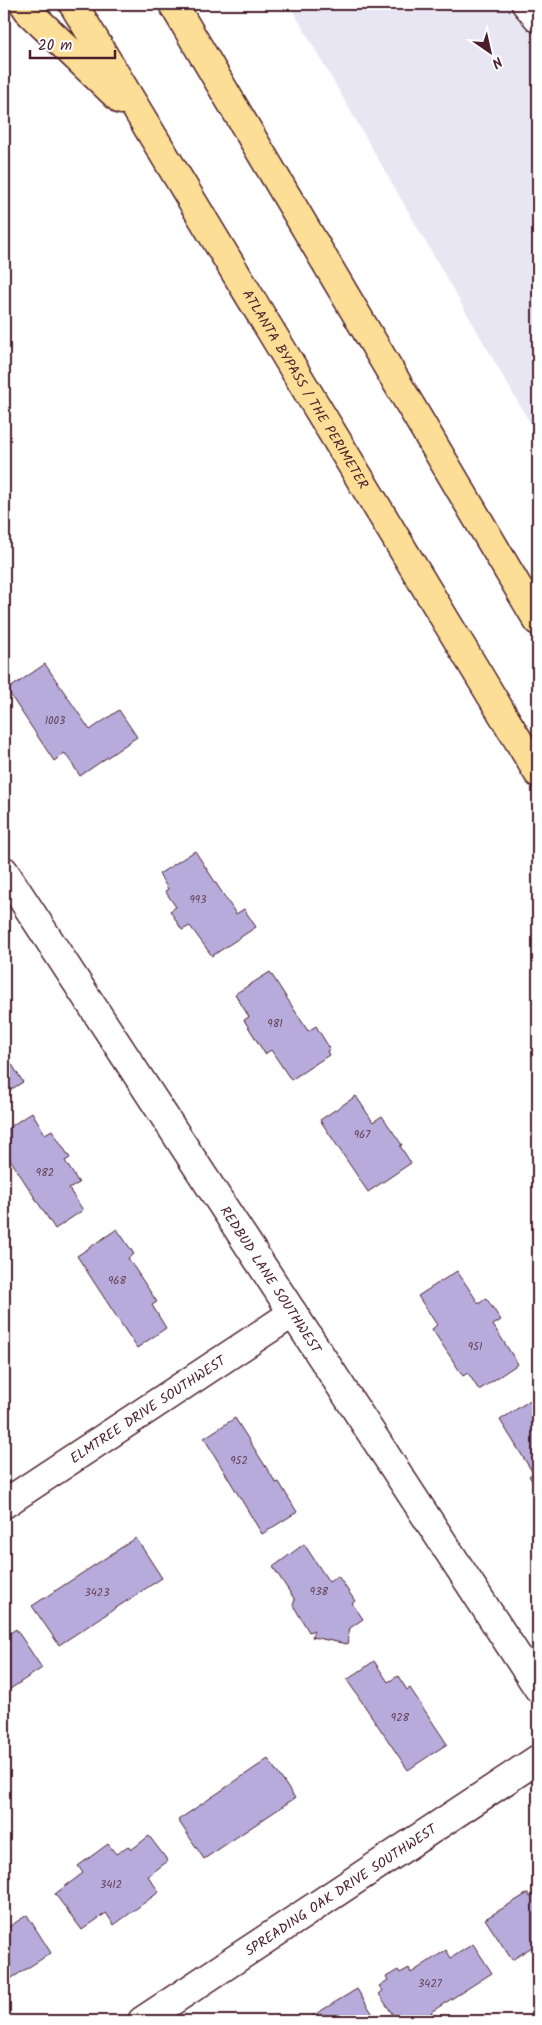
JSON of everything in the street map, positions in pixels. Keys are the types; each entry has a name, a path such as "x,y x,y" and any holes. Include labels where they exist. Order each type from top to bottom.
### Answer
{"highway":[{"path":"24,4 31,14 149,127"},
{"name":"ATLANTA BYPASS / THE PERIMETER","path":"74,4 538,773"},
{"path":"173,4 538,621"}],"street":[{"path":"526,4 538,18"},
{"name":"REDBUD LANE SOUTHWEST","path":"7,884 293,1313 538,1688"},
{"name":"ELMTREE DRIVE SOUTHWEST","path":"4,1504 293,1313"},
{"name":"SPREADING OAK DRIVE SOUTHWEST","path":"151,2019 538,1759"}],"shaded area":[{"path":"289,4 538,4 538,437 435,258"}],"building":[{"path":"45,664 90,730 119,710 137,737 80,776 65,753 54,761 7,690"},
{"path":"195,851 236,914 244,909 256,927 212,956 190,926 182,930 170,911 176,907 165,891 168,889 159,874"},
{"path":"270,972 308,1031 316,1026 330,1049 327,1051 329,1055 291,1080 271,1050 265,1054 244,1020 249,1017 235,994"},
{"path":"4,1052 23,1082 4,1094"},
{"path":"356,1096 373,1122 382,1116 402,1145 400,1146 411,1163 368,1192 320,1120"},
{"path":"32,1112 45,1134 52,1130 70,1158 65,1161 79,1183 69,1189 83,1210 55,1229 4,1150 4,1131"},
{"path":"117,1229 134,1254 128,1258 157,1302 152,1305 166,1328 137,1348 77,1256"},
{"path":"457,1271 479,1304 486,1298 501,1320 493,1325 518,1364 479,1390 468,1373 463,1376 432,1329 437,1325 418,1296"},
{"path":"538,1395 538,1490 529,1476 533,1473 500,1420"},
{"path":"235,1418 276,1483 279,1482 297,1512 262,1534 204,1438"},
{"path":"136,1538 162,1578 59,1645 32,1606"},
{"path":"304,1544 329,1582 338,1576 355,1601 352,1603 363,1619 350,1628 347,1644 312,1637 314,1630 309,1632 293,1605 295,1600 273,1567"},
{"path":"16,1629 42,1668 4,1693 4,1637"},
{"path":"374,1661 388,1682 398,1676 407,1690 410,1688 447,1744 408,1770 347,1680"},
{"path":"268,1759 295,1798 204,1859 178,1820"},
{"path":"149,1836 168,1861 148,1876 159,1892 114,1925 106,1913 82,1930 55,1894 83,1873 78,1866 108,1844 116,1854 128,1846 131,1850"},
{"path":"538,1892 538,1943 512,1960 485,1919 528,1893 530,1897"},
{"path":"27,1915 51,1953 4,1983 4,1930"},
{"path":"473,1944 492,1973 431,2012 437,2021 397,2021 379,1994 383,1991 379,1986 388,1980 386,1977 398,1970 400,1973 409,1968 411,1973 446,1950 451,1958"},
{"path":"357,1989 377,2021 304,2021"}]}
